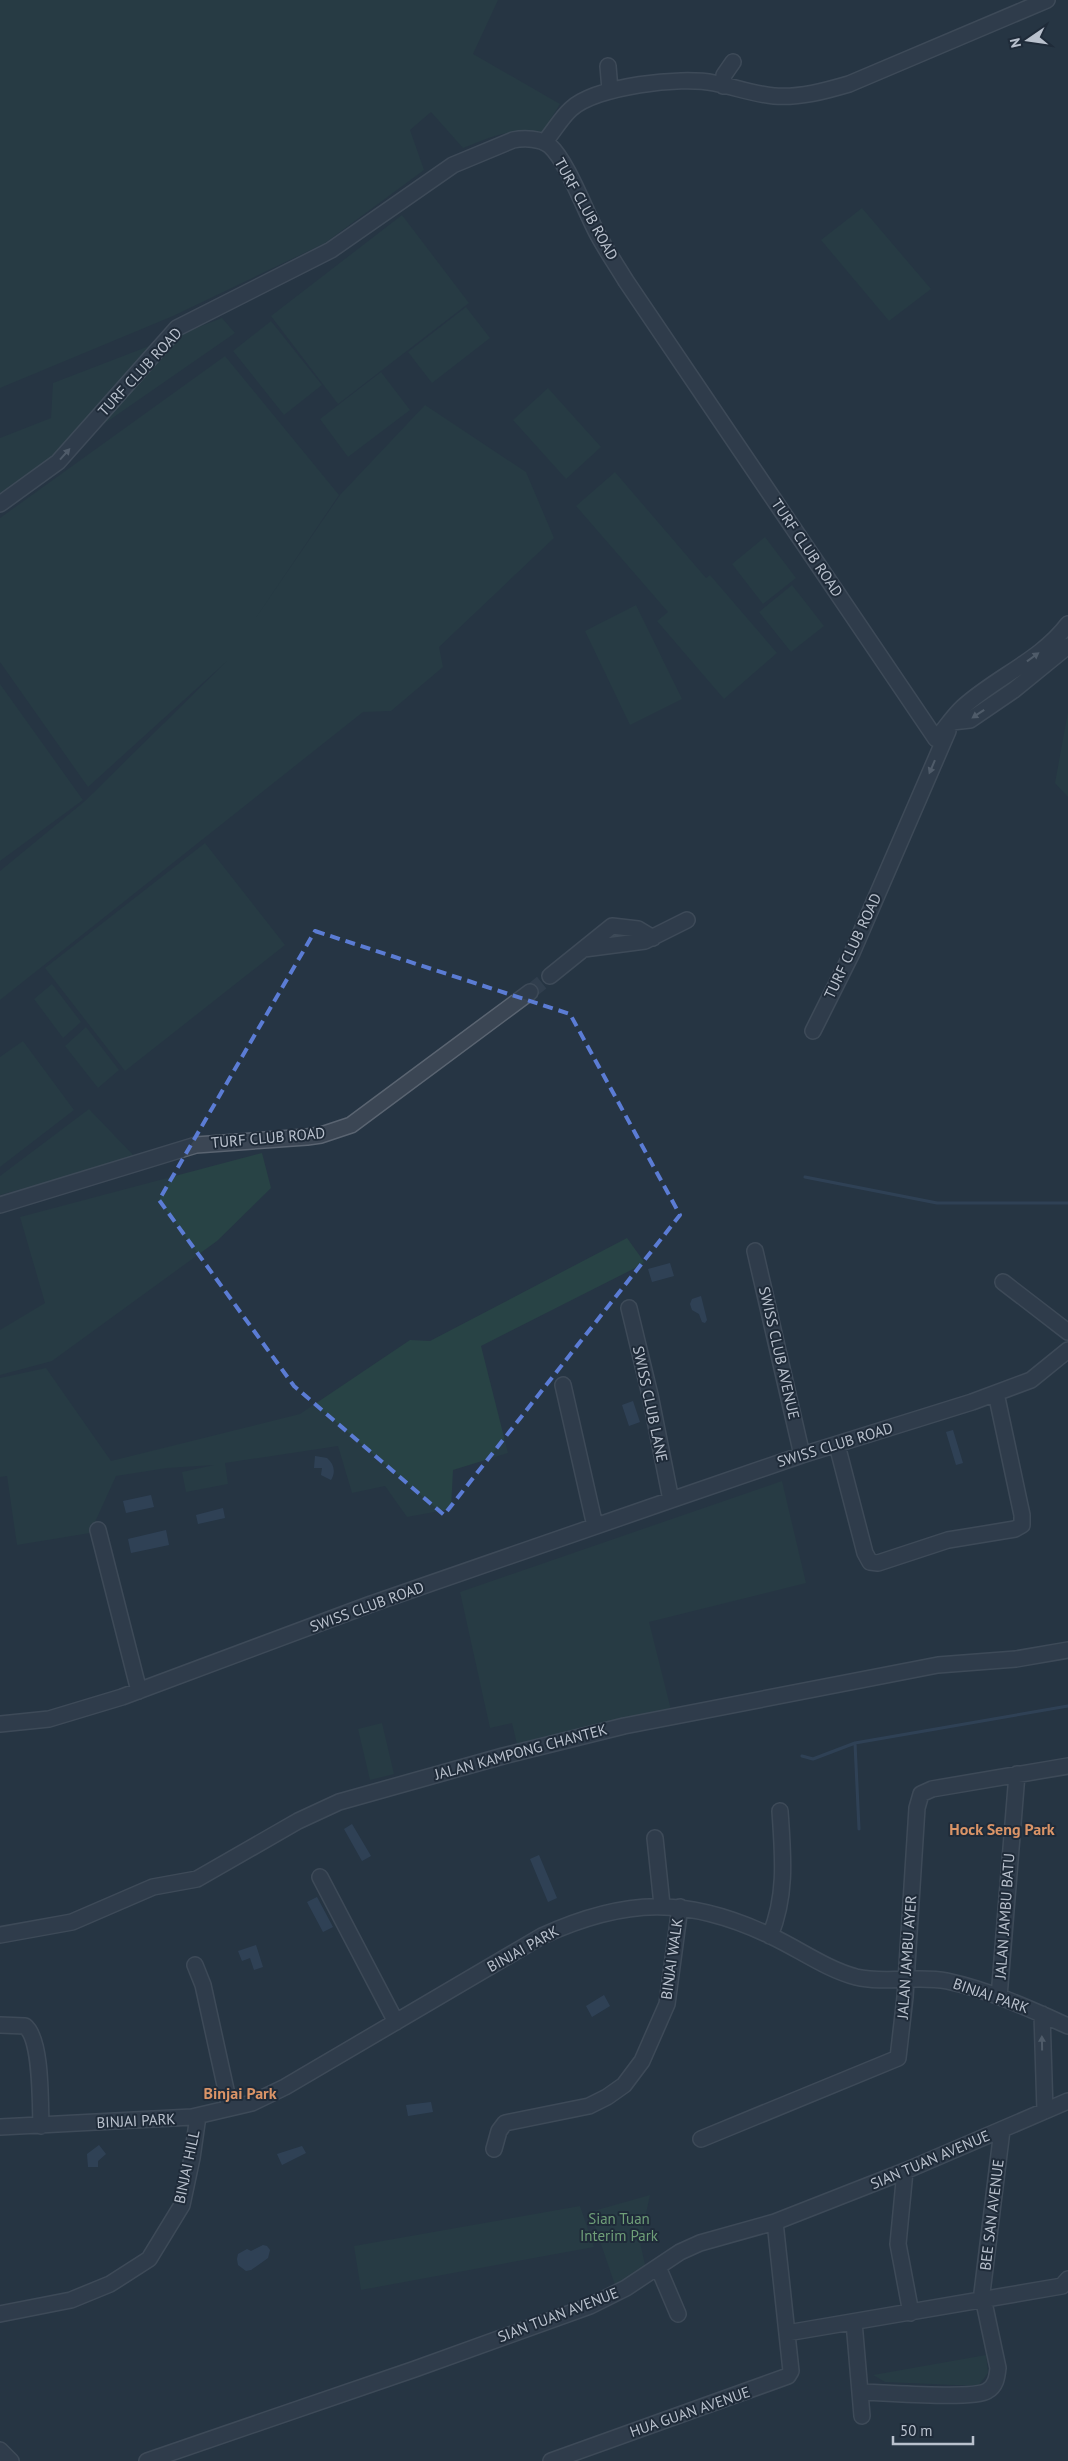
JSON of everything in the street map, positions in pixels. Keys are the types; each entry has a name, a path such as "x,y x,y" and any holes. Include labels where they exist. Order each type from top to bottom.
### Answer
{"street":[{"path":"547,139 571,109 588,98 610,90 665,82 713,83 748,92 775,96 818,92 849,84 1047,0"},
{"path":"723,86 724,75 734,62"},
{"path":"608,66 610,90"},
{"name":"TURF CLUB ROAD","path":"0,504 58,462 177,328 331,250 453,165 522,138 544,142 550,146 561,160 598,235 626,281 936,740 963,708 998,692 1068,646"},
{"name":"TURF CLUB ROAD","path":"998,692 1059,636 1068,624"},
{"name":"TURF CLUB ROAD","path":"813,1031 852,953 952,722"},
{"path":"582,950 653,938 687,920"},
{"path":"550,976 612,926 638,929 653,938"},
{"path":"606,931 625,944"},
{"name":"TURF CLUB ROAD","path":"0,1205 196,1145 307,1137 321,1135 351,1125 530,992"},
{"name":"SWISS CLUB AVENUE","path":"755,1251 802,1455"},
{"path":"1003,1282 1032,1302 1068,1332"},
{"name":"SWISS CLUB LANE","path":"629,1308 650,1395 671,1500"},
{"name":"SWISS CLUB ROAD","path":"0,1724 49,1718 139,1691 371,1604 595,1526 802,1455 996,1393 1030,1380 1068,1350"},
{"path":"563,1385 595,1526"},
{"path":"836,1445 865,1552 870,1562 878,1563 948,1540 1015,1529 1022,1525 1022,1515 996,1393"},
{"path":"98,1530 139,1691"},
{"name":"JALAN KAMPONG CHANTEK","path":"0,1935 72,1922 153,1887 197,1878 298,1821 339,1802 484,1761 624,1726 938,1665 1016,1659 1068,1650"},
{"name":"JALAN JAMBU AYER","path":"701,2139 898,2058 906,1980 917,1808 921,1794 932,1789 1068,1766"},
{"name":"JALAN JAMBU BATU","path":"999,1997 1016,1774"},
{"path":"770,1936 778,1917 783,1888 784,1867 780,1811"},
{"path":"655,1838 662,1905"},
{"path":"320,1877 396,2022"},
{"name":"BINJAI PARK","path":"0,2127 198,2116 254,2102 285,2087 521,1948 575,1921 613,1911 662,1905 680,1907 727,1919 770,1936 808,1956 857,1977 946,1981 999,1997 1068,2026"},
{"name":"BINJAI WALK","path":"494,2149 499,2131 505,2123 589,2106 608,2097 624,2085 642,2061 667,2004 680,1907"},
{"path":"195,1964 203,1985 230,2108"},
{"path":"1042,2014 1044,2111"},
{"path":"0,2025 25,2026 32,2034 39,2082 41,2126"},
{"name":"SIAN TUAN AVENUE","path":"147,2461 415,2369 590,2306 626,2288 680,2252 700,2244 775,2222 905,2171 1068,2101"},
{"name":"BINJAI HILL","path":"0,2314 71,2300 110,2284 149,2258 182,2205 192,2158 198,2116"},
{"name":"BEE SAN AVENUE","path":"860,2392 970,2395 988,2391 997,2377 998,2368 983,2300 1002,2130"},
{"path":"905,2171 898,2244 911,2312"},
{"name":"HUA GUAN AVENUE","path":"550,2461 784,2379 791,2371 775,2222"},
{"path":"658,2267 678,2314"},
{"path":"787,2333 1062,2286 1068,2279"},
{"path":"854,2322 862,2416"},
{"path":"0,2450 11,2461"}],"highlighted area":[{"path":"315,931 570,1014 680,1215 444,1515 294,1386 159,1200"}],"green space":[{"path":"0,0 498,0 473,54 560,104 541,135 519,132 501,134 463,148 431,112 410,130 424,170 325,243 173,316 0,388"},
{"path":"862,208 931,289 889,321 821,240"},
{"path":"402,215 469,303 338,404 271,316"},
{"path":"466,307 490,338 432,383 408,352"},
{"path":"222,318 235,333 0,496 0,438 51,418 53,383"},
{"path":"271,321 322,385 284,415 233,351"},
{"path":"225,356 339,495 255,619 340,495 425,405 526,472 554,538 439,647 443,667 391,711 363,712 0,1000 0,871 85,801 227,661 88,787 0,662 0,518"},
{"path":"381,372 410,410 348,457 320,419"},
{"path":"548,388 601,447 566,479 513,420"},
{"path":"615,472 706,578 710,575 777,653 724,699 657,621 668,612 576,506"},
{"path":"765,537 796,578 763,604 732,564"},
{"path":"792,585 824,626 791,652 759,612"},
{"path":"636,605 682,699 630,725 585,631"},
{"path":"0,684 83,800 0,861"},
{"path":"1068,712 1068,797 1055,783"},
{"path":"205,843 285,945 125,1071 45,968"},
{"path":"52,984 81,1022 63,1038 34,999"},
{"path":"86,1027 119,1070 98,1088 65,1046"},
{"path":"23,1041 74,1110 0,1167 0,1057"},
{"path":"89,1109 135,1157 0,1195 0,1176"},
{"path":"262,1153 271,1188 217,1241 52,1361 0,1375 0,1330 45,1303 20,1217"},
{"path":"627,1238 645,1263 481,1346 508,1453 453,1470 451,1509 407,1517 385,1486 352,1493 338,1446 225,1463 228,1484 186,1492 182,1472 214,1465 167,1468 116,1476 90,1533 17,1545 7,1476 0,1477 0,1378 46,1368 111,1461 300,1414 410,1340 430,1341"},
{"path":"782,1481 806,1583 649,1622 671,1710 517,1744 512,1723 490,1728 460,1592"},
{"path":"382,1723 394,1774 370,1780 358,1729"},
{"name":"Sian Tuan Interim Park","path":"650,2195 640,2242 646,2269 615,2285 590,2212"},
{"path":"580,2206 594,2247 361,2290 354,2246"},
{"path":"986,2355 988,2373 978,2386 885,2382 873,2375"}],"water":[{"path":"670,1263 674,1276 652,1282 648,1269"},
{"path":"701,1296 707,1320 705,1323 702,1322 699,1314 692,1310 690,1304 692,1299"},
{"path":"633,1401 640,1422 629,1426 622,1405"},
{"path":"953,1430 963,1463 956,1465 946,1432"},
{"path":"315,1456 327,1458 331,1463 334,1471 331,1480 321,1475 322,1468 314,1468"},
{"path":"151,1495 154,1507 126,1513 123,1501"},
{"path":"223,1508 225,1518 198,1524 196,1515"},
{"path":"166,1530 169,1545 131,1553 128,1539"},
{"path":"352,1824 371,1856 362,1861 344,1829"},
{"path":"539,1855 557,1898 548,1902 530,1859"},
{"path":"317,1897 333,1927 323,1932 307,1902"},
{"path":"256,1945 263,1967 254,1970 250,1958 242,1961 238,1951"},
{"path":"604,1995 610,2006 592,2017 586,2006"},
{"path":"431,2102 433,2112 408,2116 406,2105"},
{"path":"99,2145 106,2154 98,2161 98,2167 88,2167 87,2154"},
{"path":"302,2146 306,2153 282,2165 277,2154"},
{"path":"263,2245 267,2246 270,2250 268,2258 251,2270 246,2271 238,2265 238,2254 247,2249 251,2251"}],"waterway":[{"path":"805,1177 937,1203 1068,1203"},
{"path":"802,1756 813,1759 855,1743 1068,1706"},
{"path":"855,1743 859,1829"}],"tunnel":[{"path":"530,992 550,976"}],"district":[{"name":"Hock Seng Park","path":"1002,1829"},
{"name":"Binjai Park","path":"240,2093"}]}
